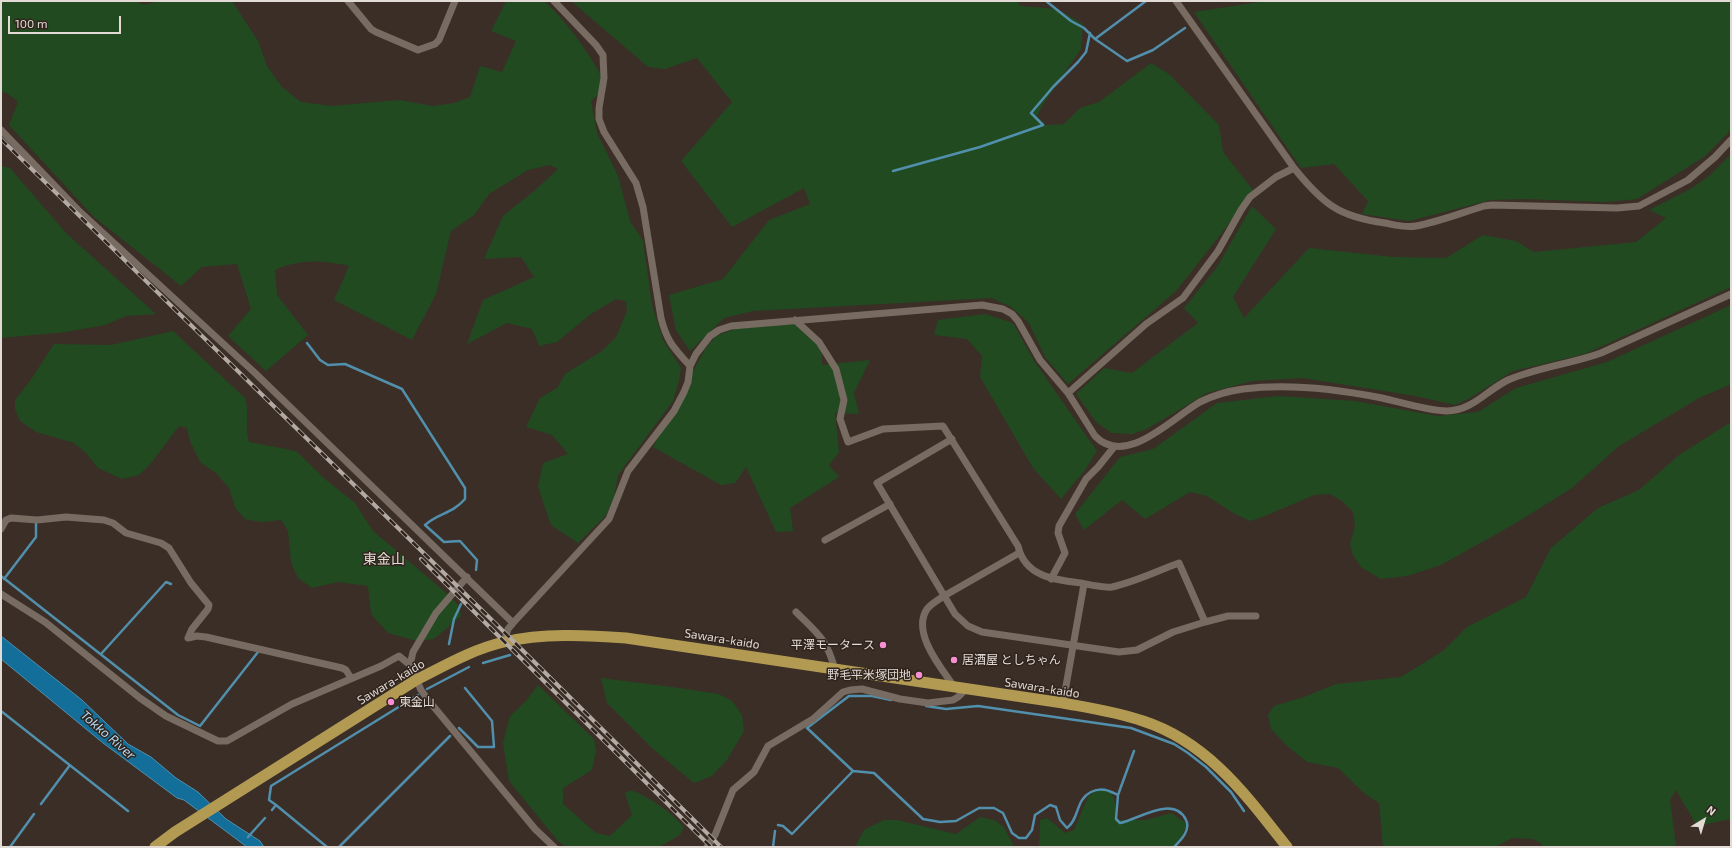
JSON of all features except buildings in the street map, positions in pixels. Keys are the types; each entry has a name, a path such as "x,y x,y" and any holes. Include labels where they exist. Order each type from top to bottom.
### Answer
{"highway":[{"name":"Sawara-kaido","path":"155,847 179,829 416,680 452,662 504,642 569,635 626,638 960,689 1063,703 1143,721 1161,728 1196,748 1225,772 1238,785 1287,847"}],"street":[{"path":"348,1 371,29 418,50 435,44 439,40 455,1"},
{"path":"554,1 596,45 603,55 604,78 599,108 599,119 604,132 629,170 640,195 660,318 664,332 671,346 690,366"},
{"path":"1176,1 1294,168 1314,192 1329,205 1341,212 1366,221 1415,226 1492,205 1617,208 1639,206 1688,180 1715,157 1731,140"},
{"path":"1,130 78,210 255,373 513,623"},
{"path":"1068,393 1146,324 1183,298 1218,251 1250,197 1276,177 1294,168"},
{"path":"504,642 508,629 513,623 609,519 628,471 669,417 684,392 688,382 690,366 703,343 719,330 742,324 982,305 1003,309 1012,314 1018,321 1040,360 1068,393 1095,436 1101,442 1114,448 1136,444 1199,403 1212,397 1227,392 1244,389 1291,388 1332,390 1440,411 1458,410 1476,402 1508,380 1587,359 1731,294"},
{"path":"795,320 819,342 836,369 844,400 840,419 848,442 883,429 942,426 952,439 1018,546 1019,553 1031,569 1038,574 1051,579 1110,587 1121,585 1179,563 1205,622"},
{"path":"952,439 877,483 944,596 960,620 976,631 1074,647 1128,652 1146,646 1174,632 1205,622 1228,616 1256,616"},
{"path":"1051,579 1065,553 1058,533 1059,526 1086,478 1114,448"},
{"path":"825,540 890,504"},
{"path":"1,530 6,520 11,518 37,520 66,517 81,518 104,520 113,523 126,533 161,543 172,551 191,583 209,605 192,629 188,638 197,636 206,637 342,668 346,670 351,678"},
{"path":"707,847 715,835 733,790 754,772 768,746 813,719 844,692 862,689 900,699 928,703 953,700 958,697 960,689 938,663 924,636 922,628 923,619 927,610 933,603 1019,553"},
{"path":"410,665 413,652 436,612 466,577"},
{"path":"1063,703 1084,584"},
{"path":"1,594 45,622 140,698 166,716 218,741 227,741 292,704 381,666 399,656 410,665 421,690 434,707 535,829 554,847"},
{"path":"796,612 823,639 831,653 835,670"}],"green space":[{"path":"1,1 136,1 144,5 159,1 232,1 258,41 267,66 282,87 301,102 331,106 399,100 433,106 454,103 470,97 480,66 502,72 516,41 491,31 506,1 544,1 563,20 579,40 607,86 591,101 597,133 618,176 630,221 643,241 652,305 663,340 681,368 673,401 618,475 614,497 606,515 578,543 551,525 538,487 543,463 568,454 552,435 526,427 540,398 557,388 565,374 602,351 616,337 627,311 626,301 616,299 591,314 557,342 539,346 532,329 507,323 467,344 483,300 534,277 521,257 484,259 503,216 558,169 550,165 528,170 489,194 474,215 451,231 436,294 412,340 334,300 349,266 321,262 303,262 284,266 275,270 277,295 308,335 266,371 228,336 251,309 237,264 202,267 181,286 94,217 9,125 18,102 7,93 1,92"},
{"path":"571,1 1017,1 1021,6 1057,9 1083,24 1081,49 1044,103 1037,116 1046,125 1064,124 1080,108 1099,102 1151,63 1169,74 1219,125 1223,152 1253,190 1221,234 1176,291 1068,384 1045,357 1029,323 1011,307 992,298 753,311 724,318 690,351 676,330 669,295 723,279 769,220 810,204 804,188 732,227 681,161 732,102 697,58 665,69 648,67"},
{"path":"1266,1 1731,1 1731,130 1704,157 1637,199 1606,202 1524,199 1491,200 1409,221 1362,214 1368,201 1334,164 1301,168 1194,12"},
{"path":"1731,154 1731,287 1585,354 1513,371 1470,398 1455,405 1415,396 1303,378 1252,381 1207,393 1147,429 1132,434 1112,433 1096,422 1076,394 1104,368 1132,373 1198,323 1184,308 1217,267 1252,206 1276,229 1233,297 1244,318 1309,248 1393,257 1446,258 1483,235 1516,241 1534,252 1636,242 1666,218 1649,210 1692,188 1709,176"},
{"path":"1,166 10,168 66,233 156,314 126,316 105,325 66,332 1,338"},
{"path":"1731,305 1731,386 1729,385 1699,398 1619,446 1572,488 1516,523 1441,565 1407,576 1381,579 1362,568 1353,556 1350,544 1355,526 1353,512 1342,501 1330,494 1314,495 1250,521 1235,514 1207,496 1190,492 1145,519 1122,500 1084,530 1075,514 1120,457 1153,449 1217,403 1278,396 1355,401 1438,416 1478,412 1516,388 1607,362"},
{"path":"985,314 1013,323 1034,361 1097,451 1085,470 1061,499 1033,468 980,377 982,356 967,339 934,335 938,320"},
{"path":"796,324 822,347 822,365 870,360 854,393 859,414 835,413 839,452 829,465 839,477 790,508 793,531 776,532 746,467 735,483 721,485 653,447 705,349 716,336 744,325"},
{"path":"173,331 245,398 249,442 296,451 325,479 355,503 373,531 444,591 459,606 461,616 434,639 417,641 388,633 371,614 368,586 338,582 312,588 298,578 291,562 288,531 281,520 261,522 245,519 236,509 229,488 216,473 200,462 190,441 187,428 179,426 152,462 139,475 122,479 98,468 85,452 74,443 36,432 20,421 15,409 15,400 30,381 54,344 111,345"},
{"path":"1731,422 1731,819 1697,826 1676,790 1670,800 1676,846 1673,847 1543,847 1542,844 1533,839 1512,838 1495,847 1382,847 1379,803 1365,794 1338,768 1307,762 1287,746 1271,729 1268,715 1274,706 1304,697 1336,684 1401,677 1443,651 1467,627 1526,597 1551,548 1598,508 1639,490 1679,455"},
{"path":"601,678 719,694 732,701 742,715 744,731 727,760 712,776 694,783 654,750 607,703"},
{"path":"538,685 594,739 596,751 592,770 563,788 563,804 596,833 610,836 632,815 625,793 631,790 653,801 672,815 684,827 680,835 659,847 566,847 558,841 509,781 503,743 510,716 525,702"},
{"path":"1100,788 1111,792 1115,802 1116,820 1146,820 1171,813 1186,823 1182,836 1172,847 1039,847 1040,820 1047,818 1065,833 1074,830 1088,797"},
{"path":"980,817 994,820 1004,827 1014,847 855,847 864,830 884,820 897,820 956,834"}],"water":[{"name":"Tokko River","path":"1,636 82,700 128,744 151,757 176,778 198,792 226,819 260,841 264,847 247,847 184,800 177,798 103,743 1,659"}],"waterway":[{"path":"1046,1 1071,21 1084,28 1095,39 1127,61 1153,50 1185,28"},
{"path":"1095,39 1146,1"},
{"path":"893,171 980,147 1043,125 1031,113 1086,52 1090,33"},
{"path":"307,343 320,360 328,365 345,364 402,389 465,488 465,499 460,504 425,525 444,542 460,541 477,560 476,570"},
{"path":"4,579 36,537 36,523"},
{"path":"1,576 178,715 200,726 258,652"},
{"path":"101,654 166,582 171,584"},
{"path":"449,644 454,619 461,604"},
{"path":"483,663 510,655"},
{"path":"427,689 469,667"},
{"path":"459,728 478,747 494,747 492,721 465,688"},
{"path":"272,810 276,805 269,800 271,786 418,695"},
{"path":"778,825 783,826 792,834 853,771 807,728 849,696 872,696 891,700"},
{"path":"926,706 946,709 978,706 1131,728 1174,744 1188,753 1206,767 1231,792 1244,811"},
{"path":"1,711 128,811"},
{"path":"339,847 450,736"},
{"path":"1118,795 1134,751"},
{"path":"41,804 70,765"},
{"path":"853,771 874,773 923,819 940,822 956,821 979,808 994,808 1003,813 1012,833 1019,838 1026,838 1032,830 1035,815 1050,805 1056,807 1060,820 1067,828 1074,819 1080,804 1086,795 1095,790 1104,790 1118,795 1116,819 1120,823 1164,809 1173,809 1180,813 1186,820 1187,827 1184,835 1174,847"},
{"path":"276,805 327,847"},
{"path":"10,847 34,814"},
{"path":"248,837 265,818"},
{"path":"773,847 775,831"}],"railway":[{"path":"1,139 497,625 721,847"},
{"path":"421,559 711,847"}],"place":[{"name":"平澤モータース","path":"883,645"},
{"name":"居酒屋 としちゃん","path":"954,660"},
{"name":"野毛平米塚団地","path":"919,675"},
{"name":"東金山","path":"391,702"}],"district":[{"name":"東金山","path":"384,559"}]}
